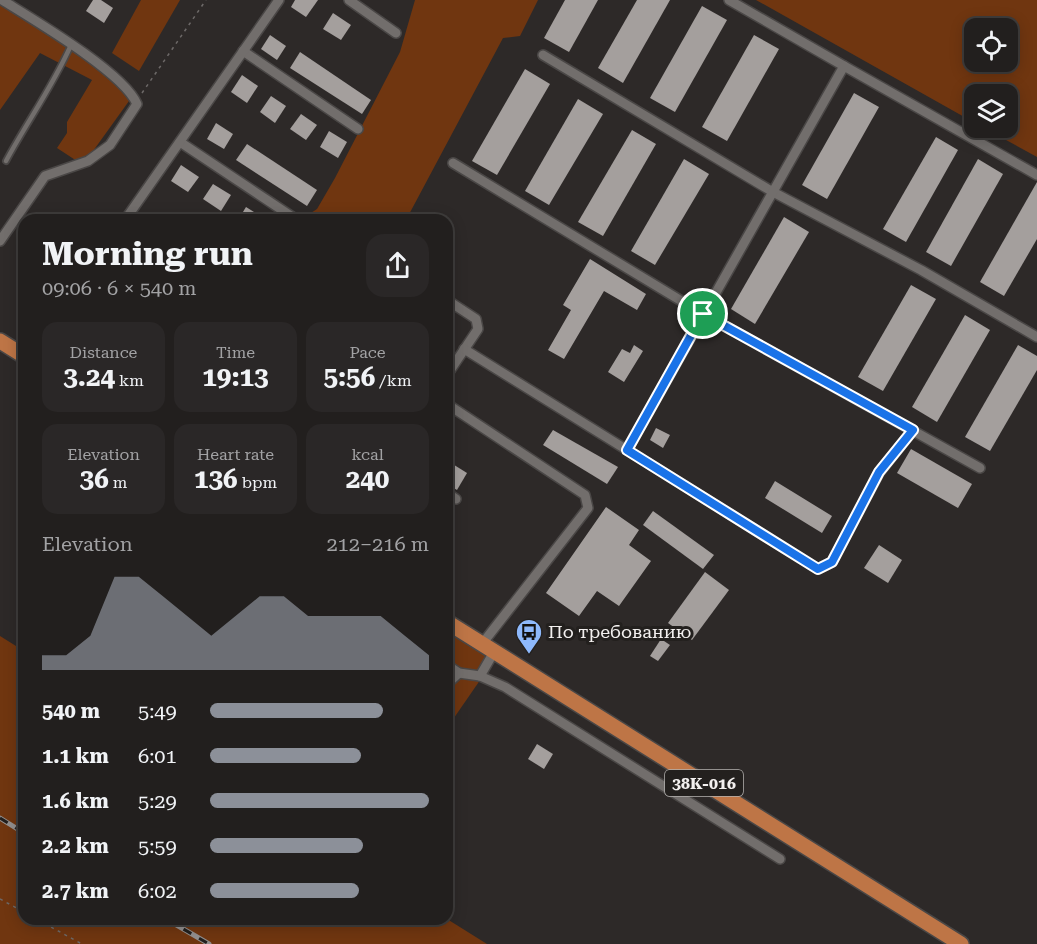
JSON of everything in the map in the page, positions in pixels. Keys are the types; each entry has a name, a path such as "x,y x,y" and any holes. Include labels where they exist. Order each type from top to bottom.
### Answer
{"main road":[{"path":"0,341 18,350"},
{"name":"38К-016","path":"453,626 961,944"}],"street":[{"path":"2,0 106,69 137,101 137,106 110,145 88,161 45,176 19,214"},
{"path":"129,214 279,0"},
{"path":"349,0 396,33"},
{"path":"729,0 1037,175"},
{"path":"243,51 358,129"},
{"path":"543,55 773,192 921,270 1037,337"},
{"path":"627,450 844,66"},
{"path":"180,142 288,214"},
{"path":"453,163 703,314 980,468"},
{"path":"0,242 18,216"},
{"path":"453,304 476,319 478,324 478,329 453,366"},
{"path":"464,349 818,569 832,562 879,472 913,430"},
{"path":"453,408 585,495 588,501 588,508 488,648 480,676"},
{"path":"453,669 459,673 480,676 505,687 780,859"},
{"path":"453,678 459,673"}],"lane":[{"path":"6,161 60,70 71,45"}],"path":[{"path":"137,101 206,0"},
{"path":"0,899 18,909"},
{"path":"47,925 82,944"}],"shaded area":[{"path":"141,0 180,0 139,71 112,53"},
{"path":"415,0 538,0 520,36 503,38 409,214 309,214 317,209 335,178 400,52"},
{"path":"756,0 1037,0 1037,157 1002,138 1018,138 1018,84 964,84 964,117"},
{"path":"0,5 115,74 126,89 129,101 83,165 57,148 67,133 67,122 92,80 40,53 0,110"},
{"path":"453,635 494,660 453,719"},
{"path":"0,636 18,647 18,925 453,925 453,923 487,944 0,944"}],"building":[{"path":"93,0 101,0 113,8 104,23 86,11"},
{"path":"295,0 318,0 306,17 291,7"},
{"path":"565,0 598,0 569,52 544,38"},
{"path":"637,0 670,0 623,83 598,68"},
{"path":"702,6 727,20 675,112 650,98"},
{"path":"333,13 351,25 341,40 323,29"},
{"path":"270,35 286,46 277,60 261,49"},
{"path":"754,35 779,49 727,141 702,127"},
{"path":"300,52 371,100 362,114 290,68"},
{"path":"525,69 550,84 497,175 472,161"},
{"path":"242,75 258,86 247,103 231,92"},
{"path":"854,93 879,107 827,199 802,185"},
{"path":"271,96 286,106 275,123 260,112"},
{"path":"578,99 603,114 549,205 525,191"},
{"path":"301,114 317,125 306,140 290,129"},
{"path":"216,123 233,134 224,149 207,139"},
{"path":"632,130 656,144 603,236 578,222"},
{"path":"329,131 347,142 338,158 320,147"},
{"path":"936,137 958,150 906,242 883,229"},
{"path":"247,144 317,190 307,206 236,160"},
{"path":"684,159 709,174 655,265 631,251"},
{"path":"978,159 1003,174 951,266 926,252"},
{"path":"181,165 199,177 188,192 171,181"},
{"path":"1037,182 1037,239 1004,296 980,282"},
{"path":"213,184 231,195 221,211 203,199"},
{"path":"246,207 257,214 242,214"},
{"path":"784,217 809,232 755,324 731,309"},
{"path":"590,259 646,294 637,310 604,291 564,359 548,350 571,310 563,305"},
{"path":"911,285 936,299 883,391 858,377"},
{"path":"965,315 990,330 937,422 912,407"},
{"path":"634,345 643,351 624,382 608,372 622,349 630,353"},
{"path":"1018,345 1037,356 1037,370 990,451 965,437"},
{"path":"656,428 670,435 663,448 650,440"},
{"path":"553,430 618,467 607,484 543,445"},
{"path":"911,449 972,484 958,508 897,473"},
{"path":"453,464 467,473 457,490 453,488"},
{"path":"775,481 832,516 822,533 765,498"},
{"path":"606,507 639,530 629,545 651,561 619,606 597,591 579,616 546,593"},
{"path":"653,511 714,555 703,569 643,525"},
{"path":"879,545 902,560 888,583 864,568"},
{"path":"705,572 729,590 692,640 668,623"},
{"path":"661,639 670,645 658,661 650,656"},
{"path":"537,744 553,754 544,769 528,759"}],"railway":[{"path":"0,818 18,829"},
{"path":"177,925 209,944"}],"place":[{"name":"По требованию","path":"529,655"}],"route":[{"path":"703,314 913,430 879,472 832,562 826,566 818,569 627,450 703,314"}]}
